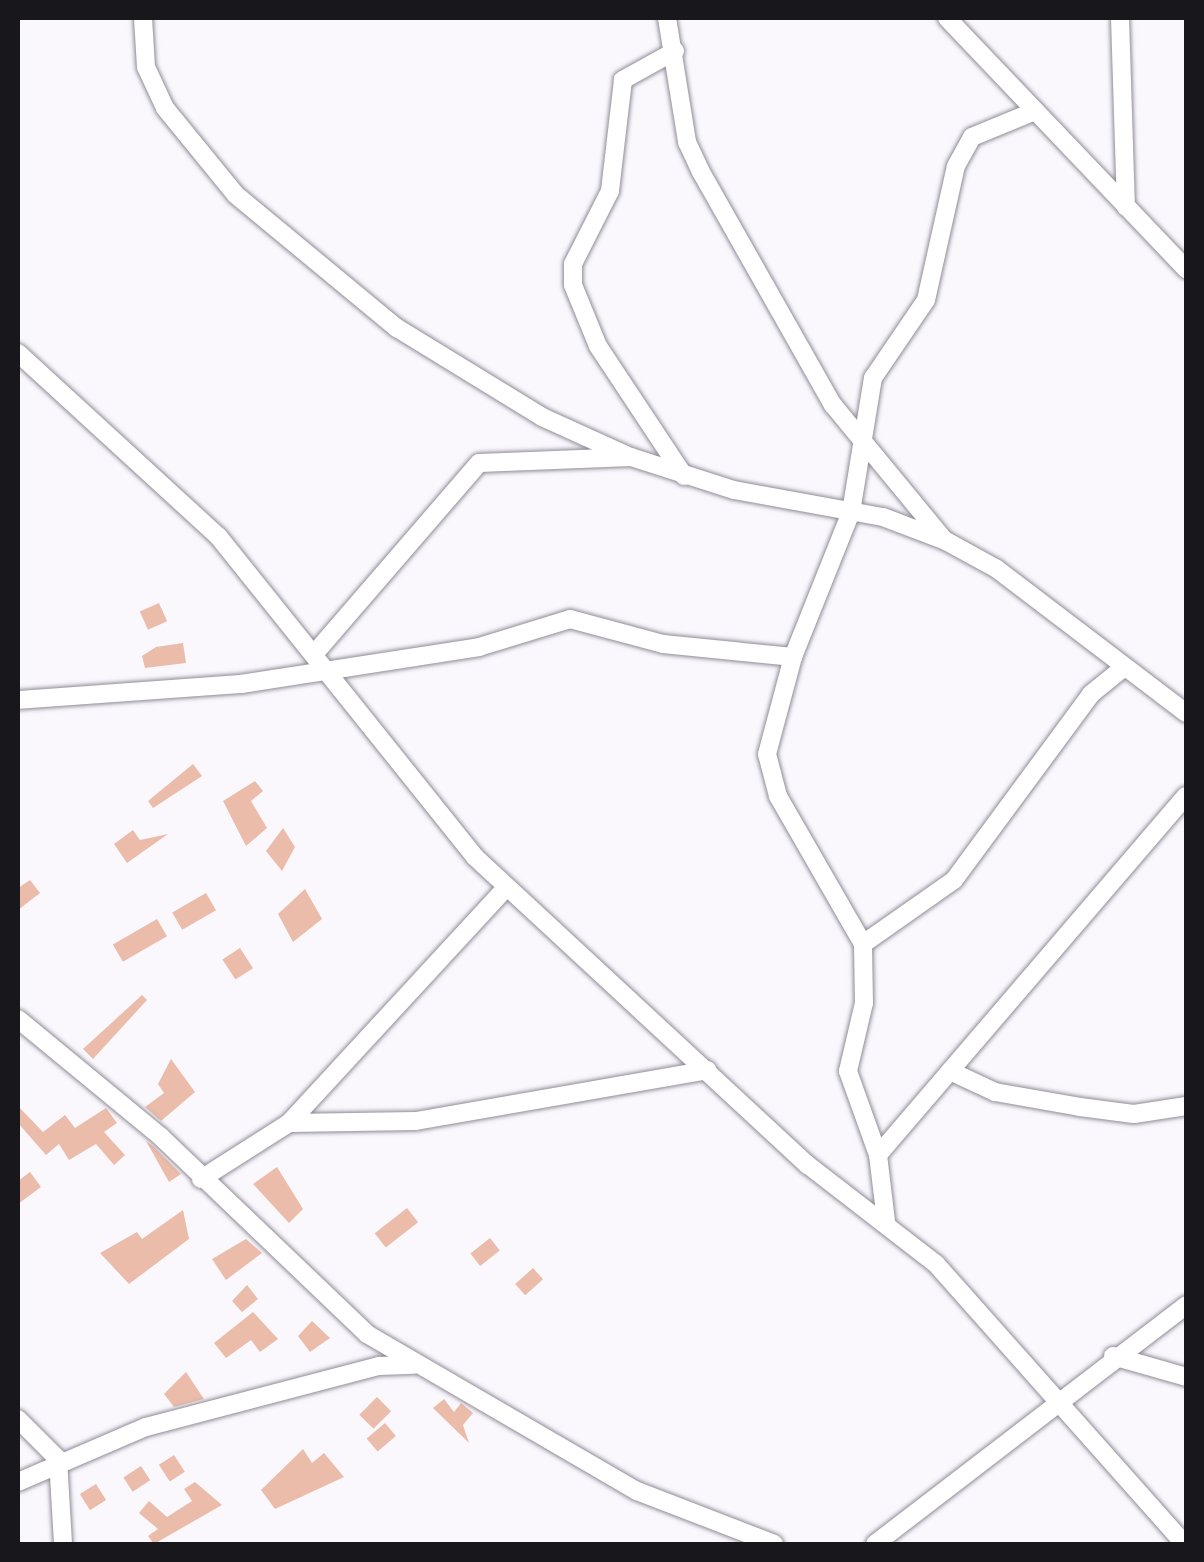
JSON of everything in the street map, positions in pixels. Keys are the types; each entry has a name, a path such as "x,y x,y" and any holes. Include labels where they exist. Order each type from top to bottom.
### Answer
{"street":[{"path":"142,18 146,67 165,108 236,195 397,328 542,417 631,457 684,476 850,512 946,541 997,569 1186,713"},
{"path":"667,18 687,142 800,349 864,444 946,541"},
{"path":"947,18 1186,269"},
{"path":"1120,18 1126,207"},
{"path":"674,51 623,80 610,191 573,264 573,285 598,346 684,476"},
{"path":"886,1221 878,1155 848,1070 864,1003 863,944 768,774 793,657 850,512 873,378 926,300 962,156 982,130 1035,112"},
{"path":"18,353 218,536 319,659 432,810 506,888 808,1166 886,1221 1056,1398 1186,1544"},
{"path":"319,659 479,462 631,457"},
{"path":"18,700 173,692 319,659 479,648 570,619 663,644 793,657"},
{"path":"863,944 954,880 1091,694 1124,668"},
{"path":"878,1155 1186,796"},
{"path":"201,1180 290,1124 506,888"},
{"path":"18,1019 201,1180 367,1334 414,1365 637,1491 774,1544"},
{"path":"290,1124 416,1121 708,1070"},
{"path":"950,1070 995,1092 1067,1105 1134,1114 1186,1106"},
{"path":"874,1544 1056,1398 1186,1306"},
{"path":"1113,1356 1186,1377"},
{"path":"18,1482 58,1460 379,1366 414,1365"},
{"path":"18,1419 58,1460 63,1544"}],"building":[{"path":"159,603 167,621 148,630 140,612"},
{"path":"183,643 186,663 145,668 142,656 156,647"},
{"path":"193,764 202,776 153,808 148,801"},
{"path":"255,781 263,791 251,801 267,828 246,846 223,801"},
{"path":"283,828 295,847 282,871 266,851"},
{"path":"133,830 140,840 168,834 127,863 114,844"},
{"path":"30,880 40,893 18,910 18,888"},
{"path":"305,889 322,919 293,942 278,914"},
{"path":"206,893 216,910 182,930 172,912"},
{"path":"157,919 167,936 123,962 113,944"},
{"path":"240,948 253,968 235,980 222,959"},
{"path":"142,995 147,1000 93,1059 83,1049"},
{"path":"171,1059 195,1092 161,1121 145,1107 164,1093 158,1084"},
{"path":"18,1106 43,1132 65,1115 75,1128 106,1108 117,1123 104,1132 125,1155 114,1165 96,1144 69,1160 59,1144 46,1155 18,1123"},
{"path":"146,1141 153,1146 181,1174 169,1182"},
{"path":"277,1167 303,1209 289,1223 253,1184"},
{"path":"30,1172 41,1187 18,1204 18,1181"},
{"path":"407,1208 418,1222 386,1247 375,1233"},
{"path":"183,1210 189,1239 129,1284 100,1253 137,1232 142,1239"},
{"path":"490,1238 500,1251 480,1266 470,1253"},
{"path":"246,1239 262,1253 226,1280 212,1259"},
{"path":"533,1268 543,1279 525,1295 515,1284"},
{"path":"247,1285 258,1299 242,1312 232,1301"},
{"path":"253,1312 278,1339 260,1352 251,1340 226,1358 214,1343"},
{"path":"312,1321 330,1338 310,1352 298,1336"},
{"path":"186,1372 204,1399 174,1407 164,1394"},
{"path":"377,1397 391,1411 373,1429 359,1415"},
{"path":"444,1399 454,1412 461,1403 473,1413 463,1425 469,1443 433,1408"},
{"path":"385,1423 396,1436 378,1451 367,1438"},
{"path":"303,1449 312,1463 324,1453 344,1477 275,1509 261,1490"},
{"path":"174,1455 185,1472 170,1482 159,1465"},
{"path":"141,1466 150,1480 133,1492 123,1477"},
{"path":"195,1482 222,1505 154,1544 148,1536 158,1529 139,1513 149,1501 167,1517 192,1501 184,1489"},
{"path":"96,1484 106,1500 90,1510 80,1494"}]}
